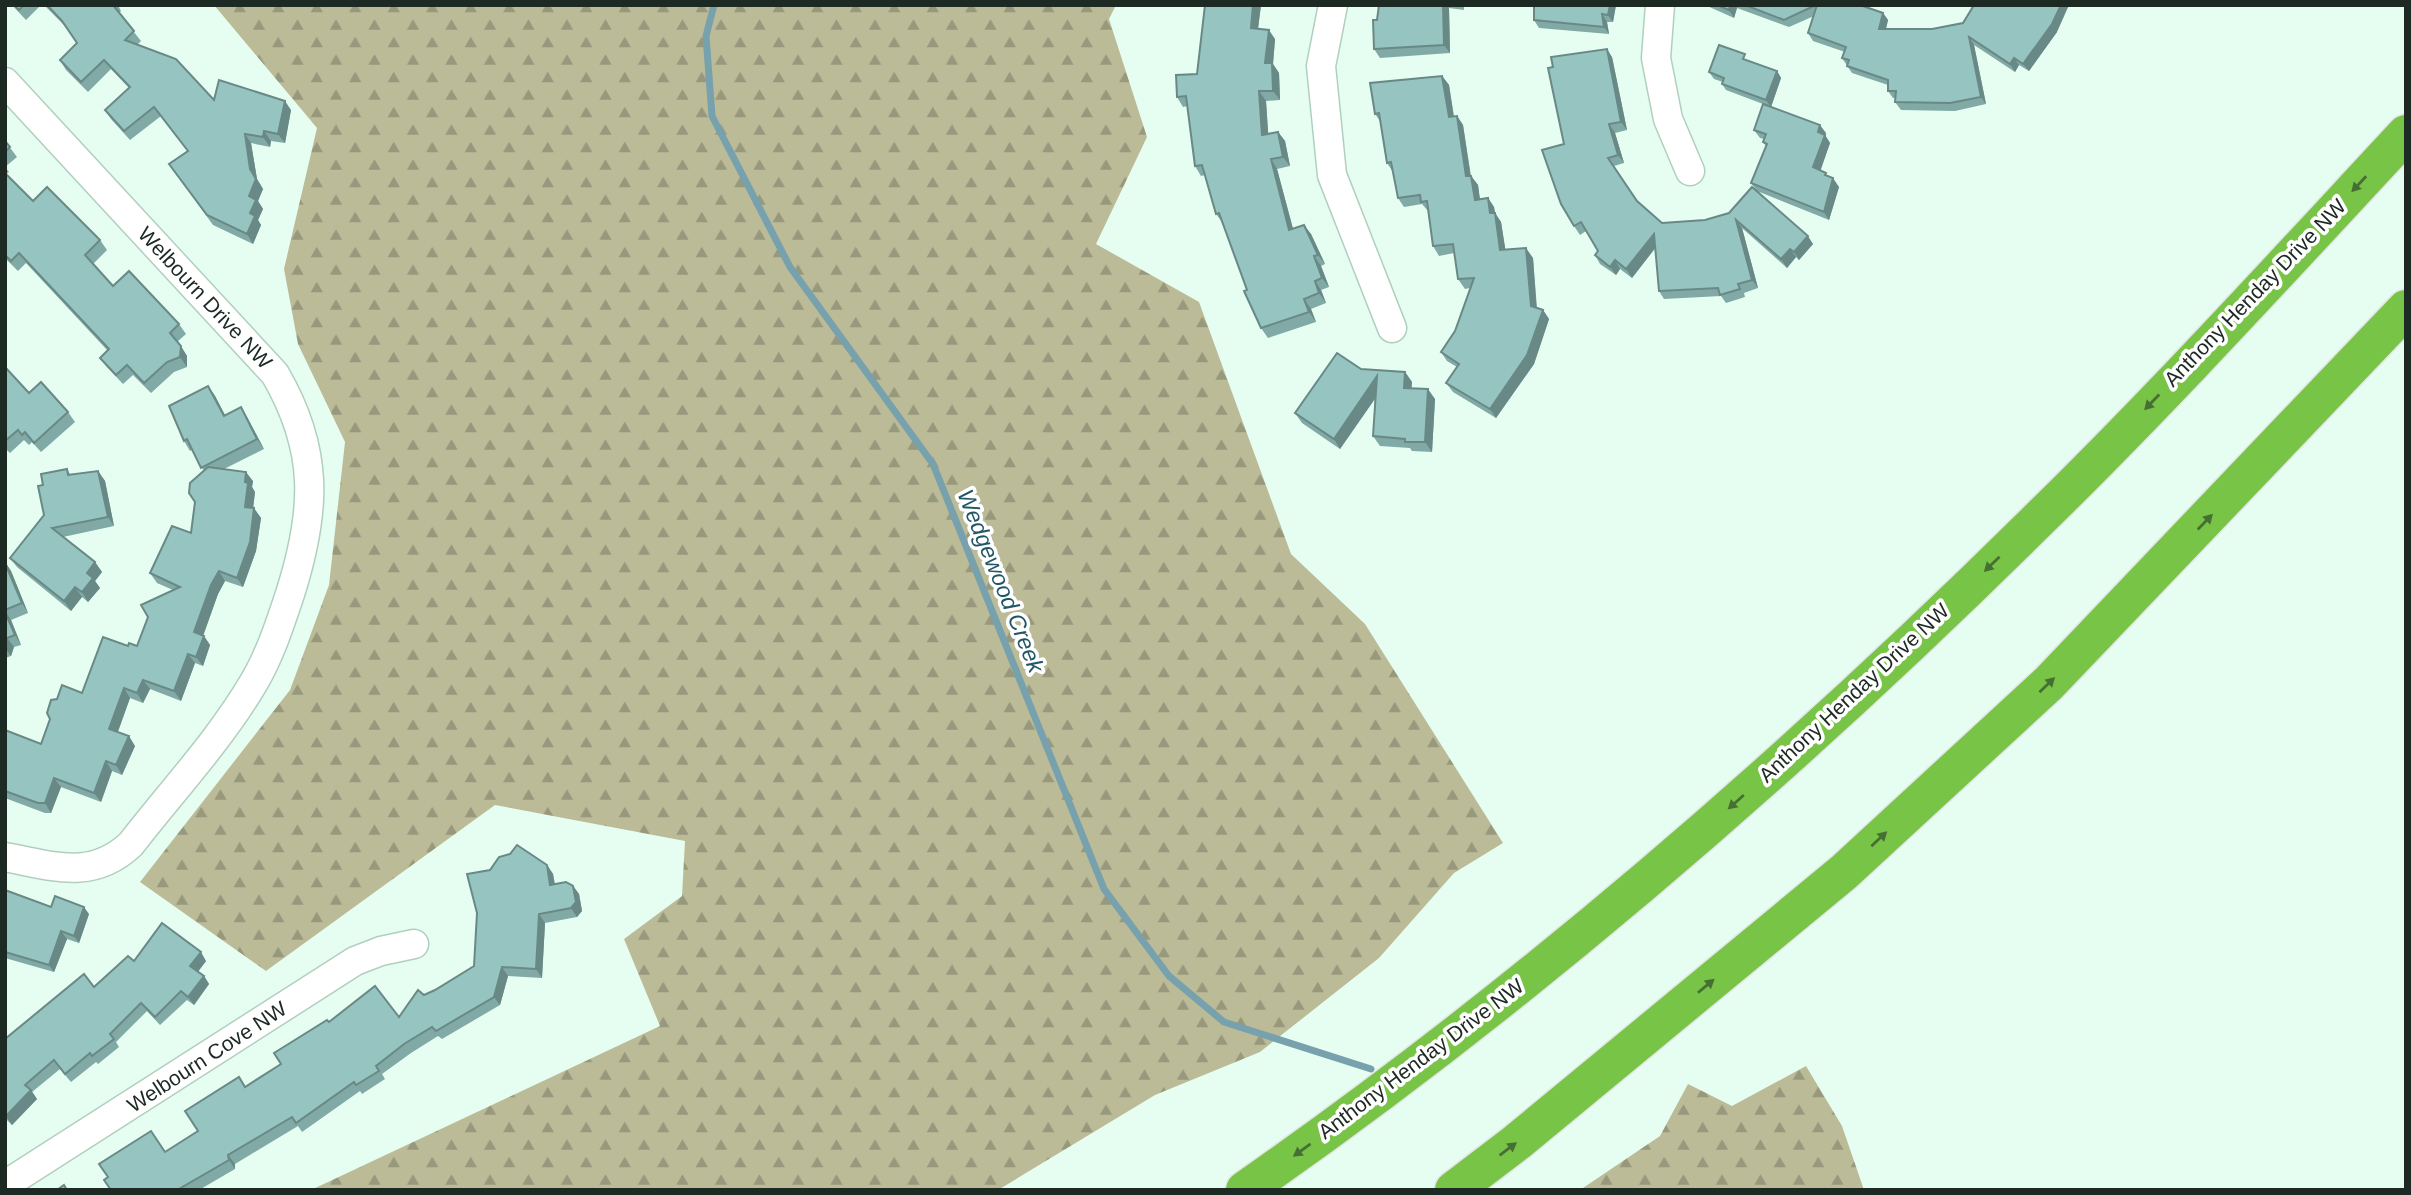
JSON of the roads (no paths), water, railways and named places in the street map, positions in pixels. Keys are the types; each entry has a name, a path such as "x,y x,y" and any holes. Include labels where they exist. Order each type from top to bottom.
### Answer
{"highway":[{"name":"Anthony Henday Drive NW","path":"1245,1190 1398,1079 1589,929 1719,817 2037,522 2406,134"},
{"path":"1454,1190 1654,1030 1844,872 2049,683 2406,309"},
{"path":"2291,432 2406,328"}],"street":[{"path":"1333,5 1321,66 1332,175 1392,328"},
{"path":"1660,5 1656,58 1668,119 1690,171"},
{"name":"Welbourn Drive NW","path":"5,82 275,374 303,434 311,480 309,526 303,551 283,617 253,683 131,844 120,854 97,867 57,867 5,857"},
{"name":"Welbourn Cove NW","path":"5,1185 355,961 381,951 414,944"}],"waterway":[{"name":"Wedgewood Creek","path":"714,5 706,36 712,116 790,267 933,464 1104,889 1169,976 1224,1022 1371,1069"}]}
